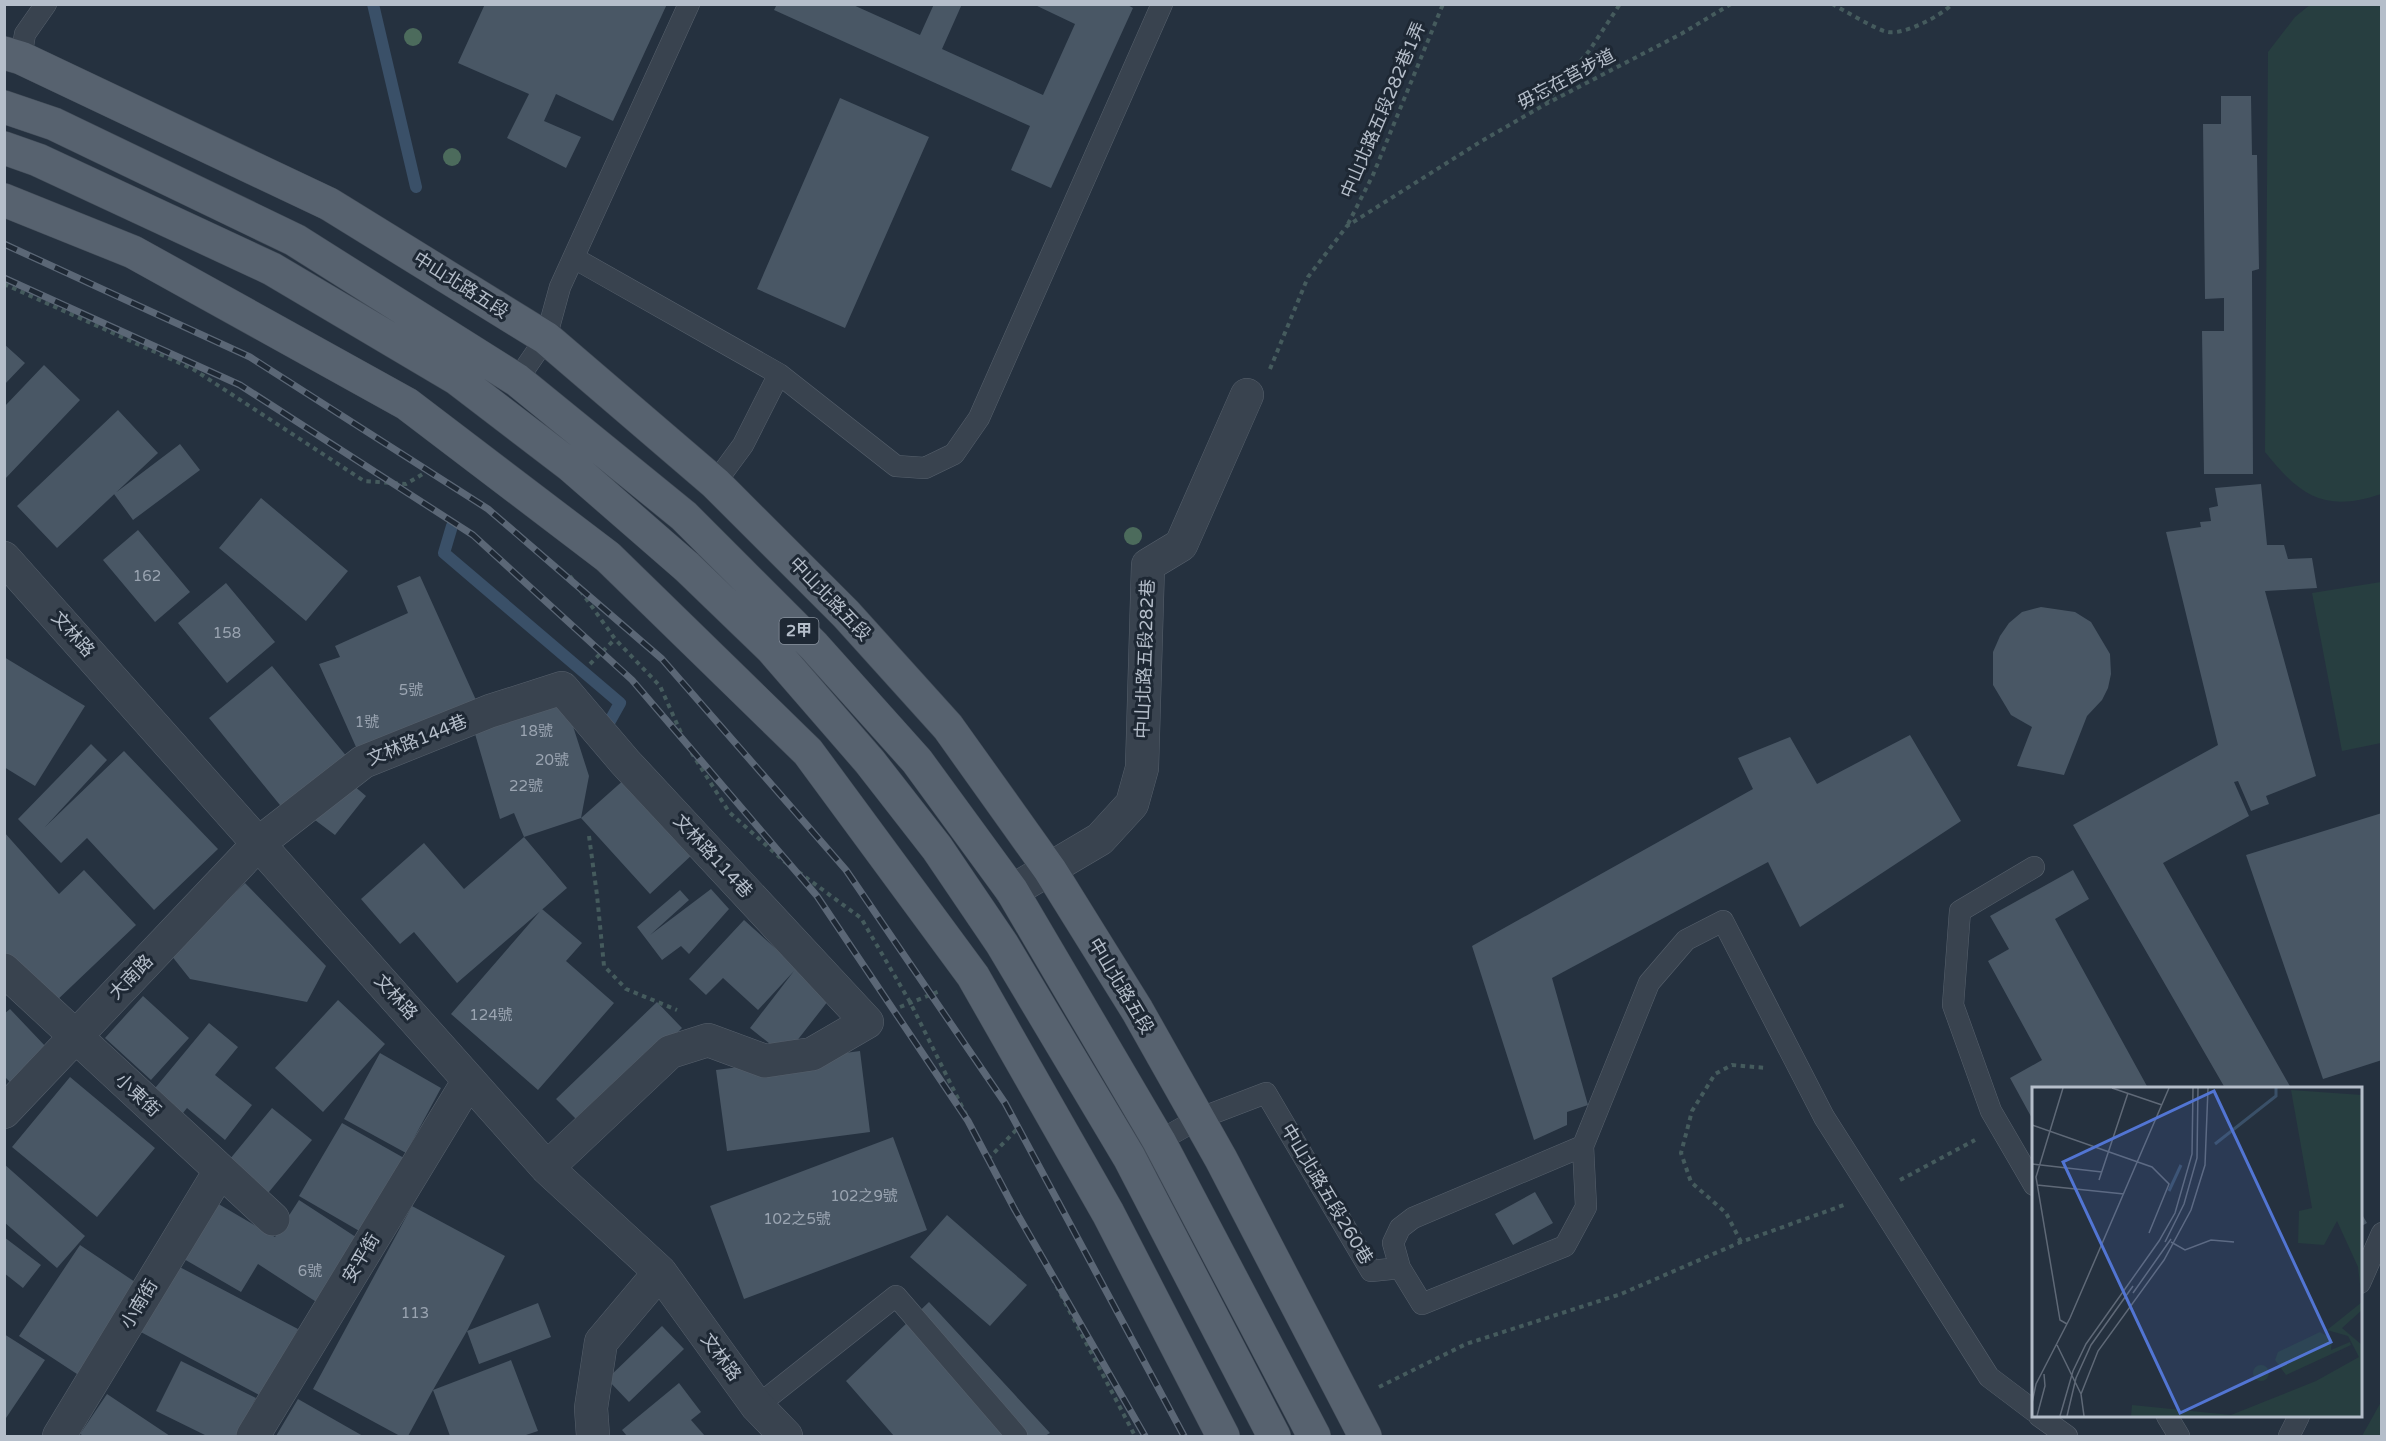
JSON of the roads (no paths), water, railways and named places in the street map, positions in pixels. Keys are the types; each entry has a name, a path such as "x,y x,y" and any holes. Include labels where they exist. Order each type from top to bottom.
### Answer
{"main road":[{"name":"中山北路五段","path":"13,56 329,204 546,338 715,483 846,614 948,728 1050,870 1137,1010 1221,1159 1365,1437"},
{"name":"2甲","path":"4,107 54,124 295,240 517,380 684,516 814,646 917,761 1012,891 1159,1141 1314,1437"},
{"name":"2甲","path":"4,148 39,160 272,268 456,378 571,466 687,567 772,649 870,762 937,848 1002,944 1129,1157 1274,1437"},
{"path":"4,200 133,252 407,404 608,557 808,752 973,976 1108,1213 1223,1437"},
{"path":"470,452 495,408"}],"street":[{"name":"中山北路五段282巷","path":"1012,891 1100,839 1132,804 1142,768 1148,565 1181,546 1247,395"},
{"name":"文林路","path":"4,558 547,1168 660,1272 758,1406 786,1437"},
{"name":"文林路144巷","path":"259,843 363,762 572,680"},
{"name":"文林路114巷","path":"547,1168 670,1052 708,1040 765,1061 812,1054 867,1022 625,762 572,680"},
{"name":"大南路","path":"4,1112 259,843"},
{"name":"小東街","path":"4,970 273,1219"},
{"name":"安平街","path":"254,1437 469,1080"},
{"name":"小南街","path":"59,1437 220,1171"},
{"path":"593,1437 591,1408 601,1342 660,1272"}],"lane":[{"path":"13,56 46,4"},
{"path":"517,380 546,338 560,287 689,4"},
{"path":"574,258 779,374 896,466 925,468 954,454 979,418 1162,4"},
{"path":"715,483 743,445 779,374"},
{"path":"2032,1182 1991,1111 1953,1005 1960,911 2034,867"},
{"name":"中山北路五段260巷","path":"1159,1141 1198,1119 1266,1093 1371,1270 1400,1268 1422,1304 1565,1246 1586,1207 1583,1146 1649,983 1686,940 1722,921 1824,1117 1989,1377 2032,1409"},
{"path":"1400,1268 1393,1243 1400,1228 1413,1218 1583,1146"},
{"path":"2362,1281 2382,1233"},
{"path":"758,1406 896,1296 1017,1437"},
{"path":"2040,1417 2067,1437"},
{"path":"2168,1417 2179,1437"},
{"path":"2289,1437 2299,1417"}],"waterway":[{"path":"373,4 416,187"},
{"path":"452,526 444,553 620,703 606,728"}],"railway":[{"path":"4,244 250,357 488,509 662,659 846,870 1005,1103 1184,1436"},
{"path":"4,278 240,385 473,535 632,680 817,896 968,1121 1015,1210 1145,1436"}]}
